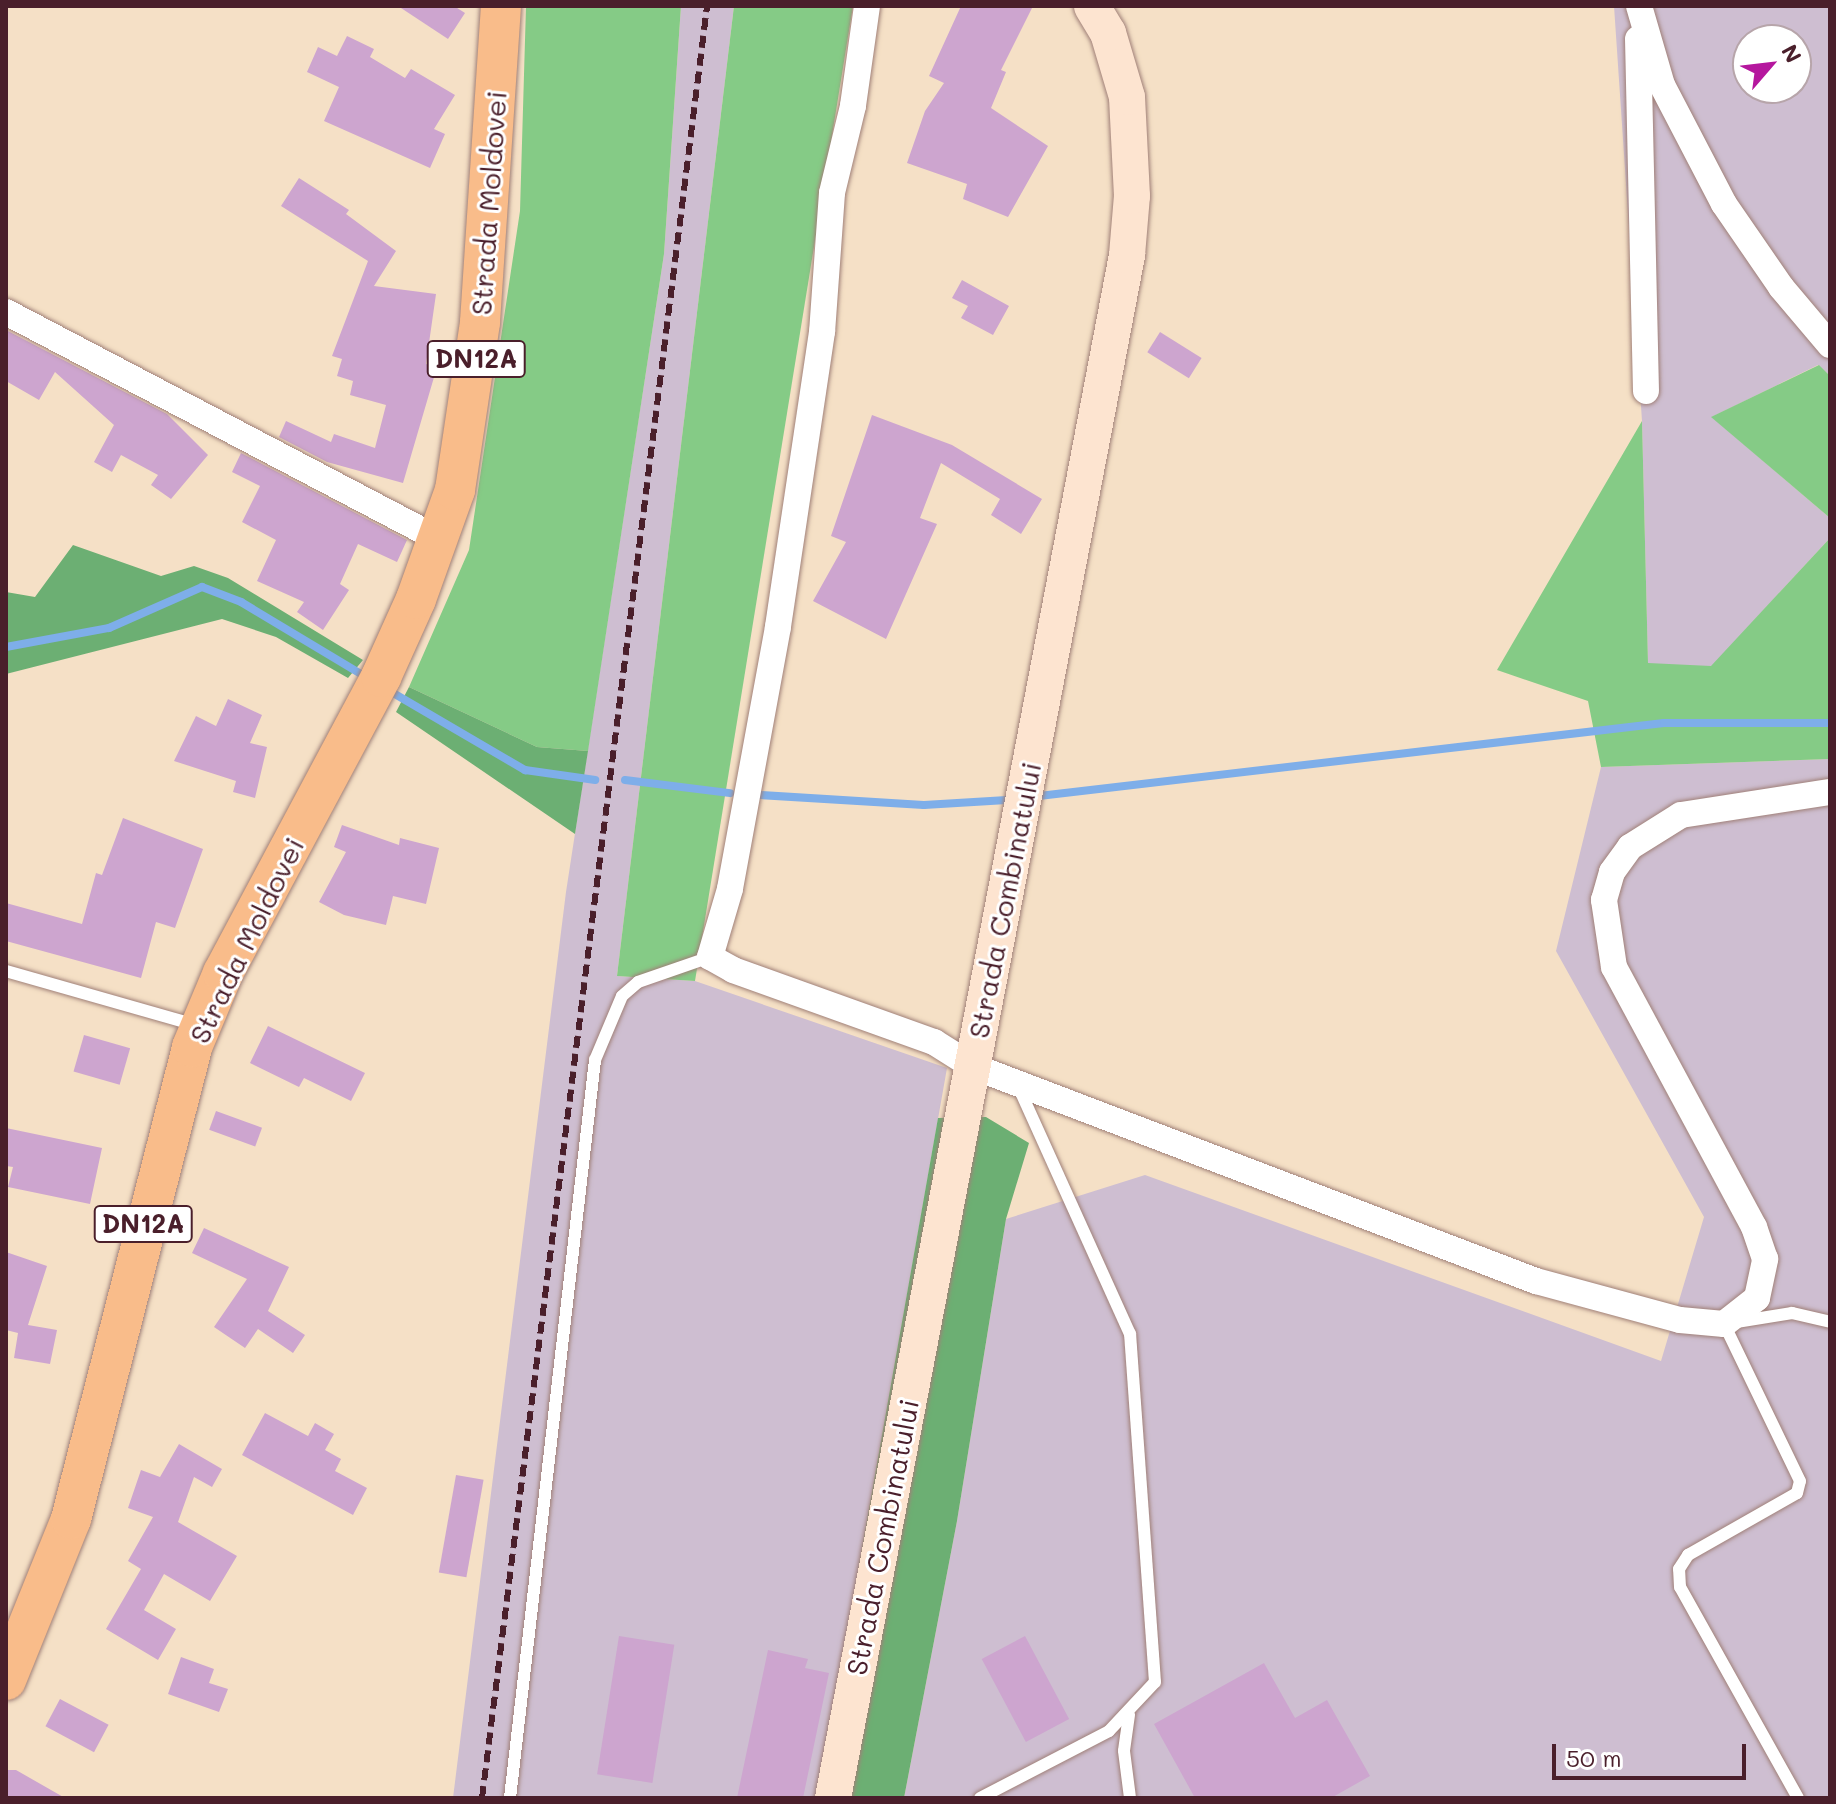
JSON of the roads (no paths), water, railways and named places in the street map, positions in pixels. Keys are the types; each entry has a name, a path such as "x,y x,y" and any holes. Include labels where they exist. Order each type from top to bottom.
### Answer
{"main road":[{"name":"Strada Moldovei","path":"6,1680 71,1519 156,1170 201,1026 223,973 381,677 439,539 470,414 501,6"},
{"path":"489,174 504,110 518,6"}],"street":[{"path":"867,6 853,106 832,193 822,332 778,627 730,889 710,957 752,977 934,1042 972,1066 1536,1281 1680,1320 1724,1324 1757,1298 1765,1259 1754,1227 1614,967 1604,900 1612,872 1630,847 1681,815 1830,792"},
{"name":"Strada Combinatului","path":"833,1798 1127,255 1132,196 1127,97 1108,33 1092,6"},
{"path":"1638,6 1662,85 1724,204 1781,287 1830,345"},
{"path":"1638,6 1646,391"},
{"path":"6,312 439,539"}],"lane":[{"path":"510,1798 595,1060 622,996 638,982 710,957"},
{"path":"6,971 201,1026"},
{"path":"980,1798 1109,1731 1129,1715 1155,1682 1130,1334 1017,1083"},
{"path":"1798,1798 1680,1587 1679,1569 1688,1555 1797,1493 1800,1481 1724,1324 1792,1313 1830,1322"},
{"path":"1129,1715 1124,1751 1130,1798"}],"waterway":[{"path":"6,647 109,628 202,587 241,602 366,677"},
{"path":"388,690 525,770 595,780"},
{"path":"1039,796 1664,723 1830,723"},
{"path":"625,780 730,793"},
{"path":"760,795 924,805 1007,800"}],"railway":[{"path":"482,1798 707,6"}]}
